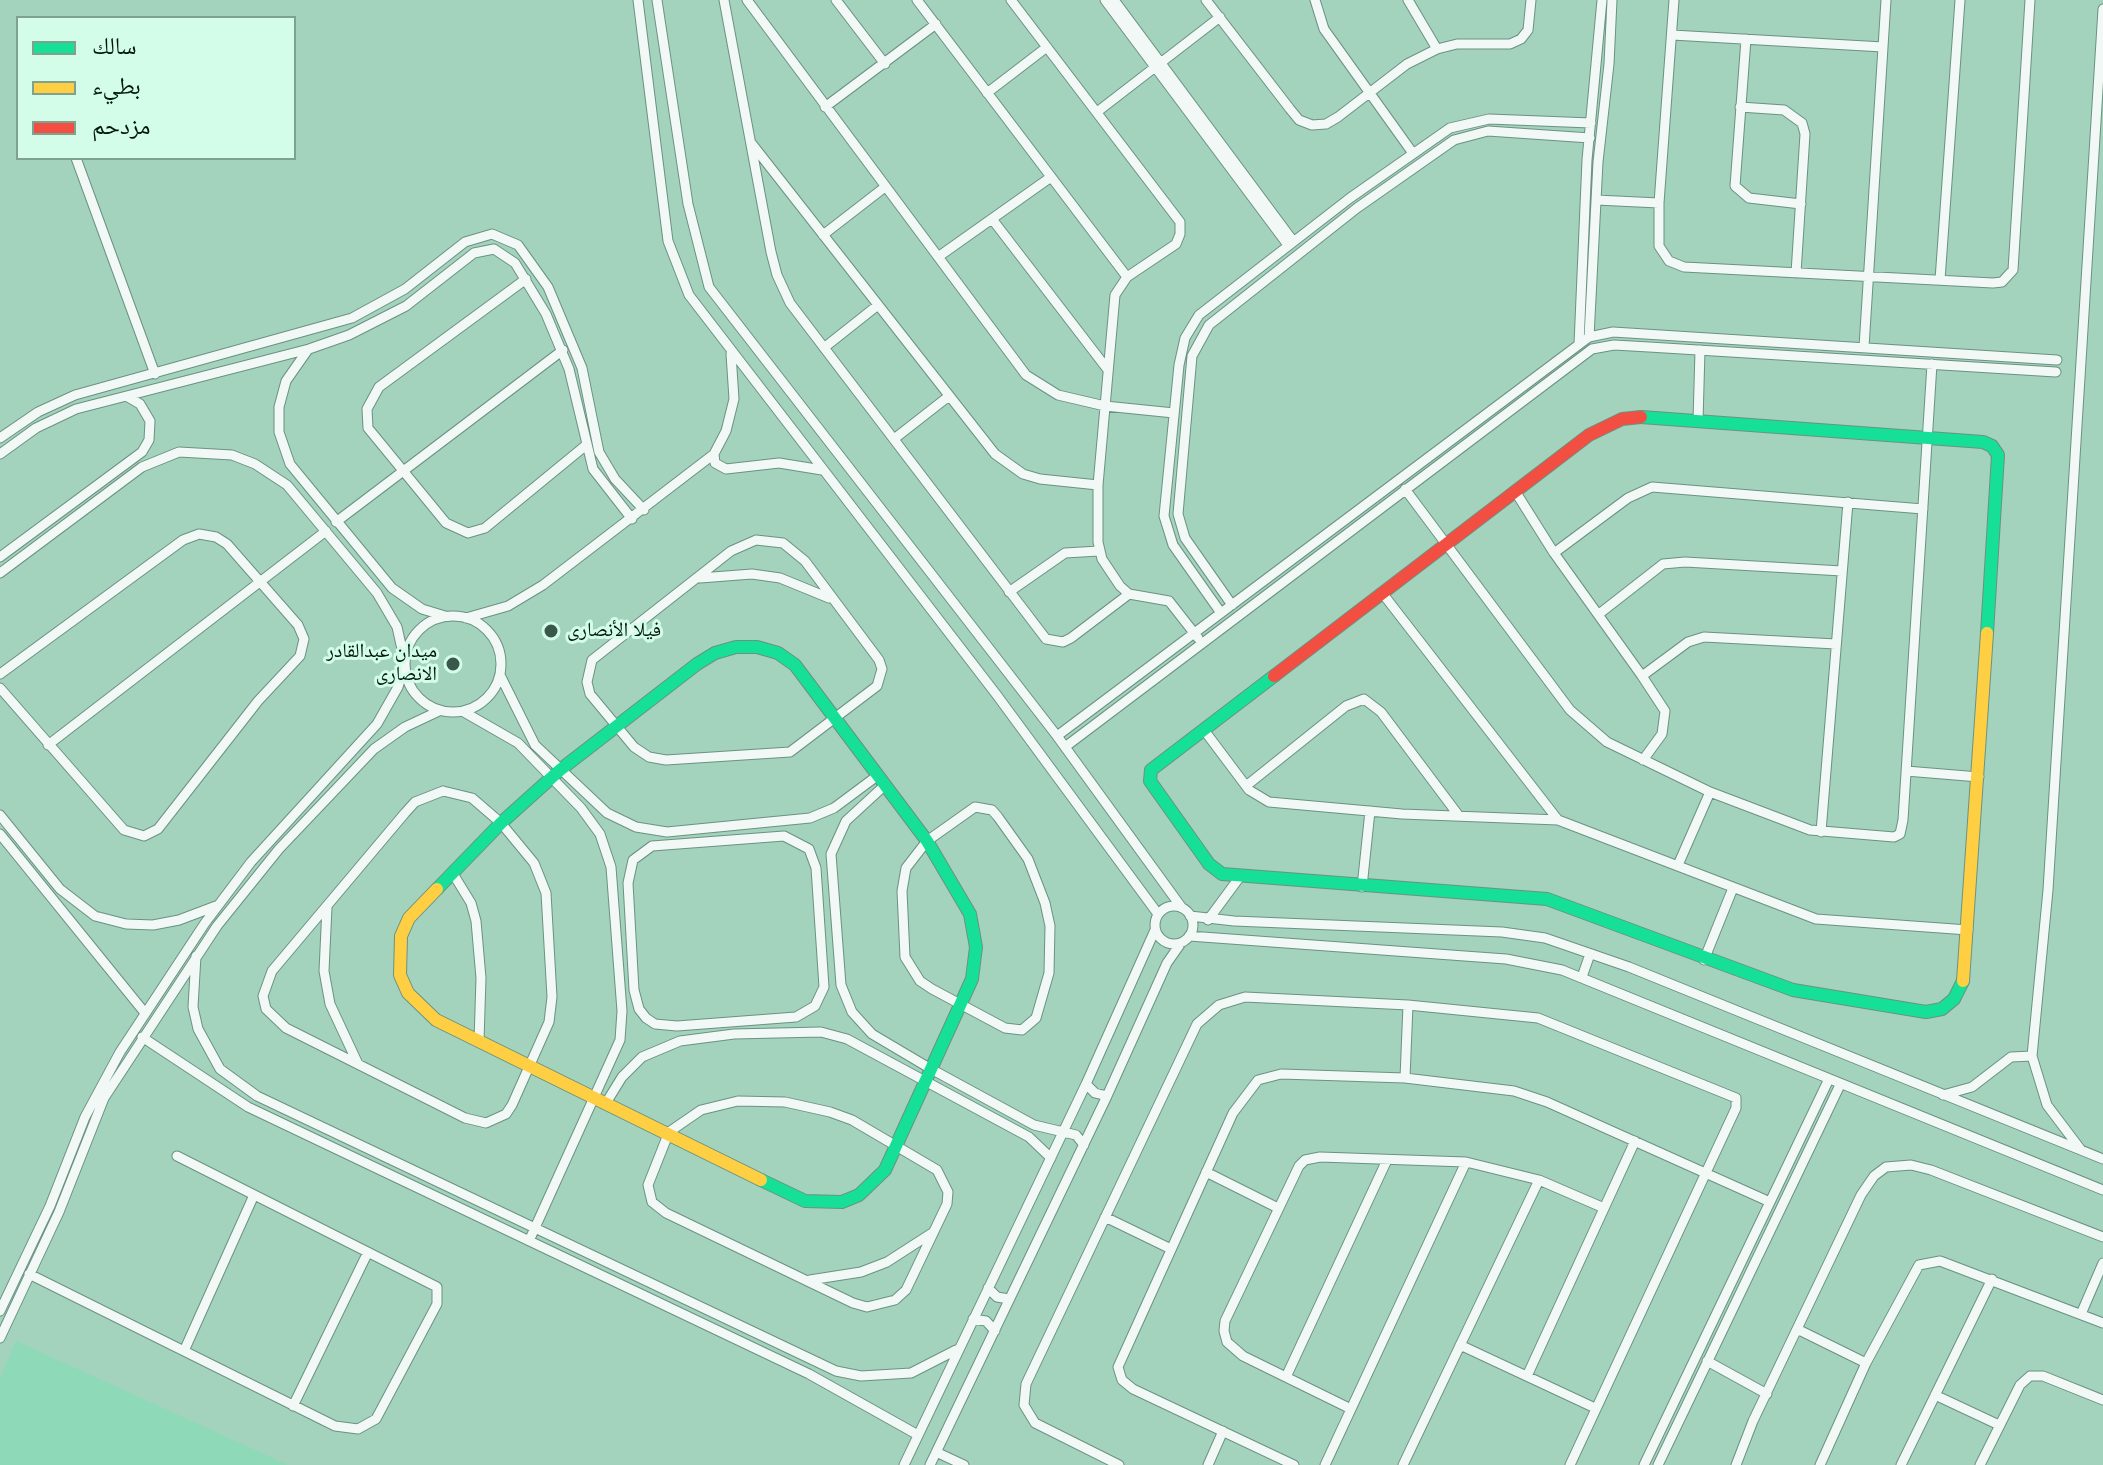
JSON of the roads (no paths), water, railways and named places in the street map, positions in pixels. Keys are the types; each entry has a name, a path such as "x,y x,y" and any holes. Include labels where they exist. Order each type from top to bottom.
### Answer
{"street":[{"path":"638,0 659,145 668,241 676,269 697,307 960,646 1158,914 1155,930 1086,1084 956,1350 904,1465"},
{"path":"657,0 700,261 716,297 1057,736 1186,912 1193,926 1167,963 932,1464"},
{"path":"724,0 777,275 790,303 1040,633 1054,642 1071,638 1129,594"},
{"path":"747,0 1037,385 1058,395 1105,406 1174,413"},
{"path":"836,0 885,64"},
{"path":"917,0 1127,277"},
{"path":"1011,0 1180,222 1176,244 1127,277 1115,295 1098,485 1099,551 1120,586 1129,594 1169,601 1202,644"},
{"path":"1105,0 1158,65"},
{"path":"1114,0 1158,65 1290,243"},
{"path":"1206,0 1299,120 1312,125 1326,124 1407,64 1437,49 1457,44 1510,44 1521,39 1528,30 1531,0"},
{"path":"1315,0 1324,29 1412,152"},
{"path":"1408,0 1437,49"},
{"path":"1579,344 1596,200 1590,138 1602,0"},
{"path":"1589,337 1586,296 1592,161 1612,0"},
{"path":"1674,0 1659,203 1659,246 1663,255 1676,265 1993,283 2002,282 2013,270 2030,0"},
{"path":"1864,347 1886,0"},
{"path":"1940,280 1960,0"},
{"path":"2081,1150 2047,1105 2032,1056 2048,890 2103,9"},
{"path":"1097,112 1220,17"},
{"path":"825,107 936,24"},
{"path":"1672,35 1883,47"},
{"path":"1746,39 1735,186 1749,198 1801,204"},
{"path":"987,93 1047,47"},
{"path":"1740,107 1784,110 1802,123 1805,134 1796,273"},
{"path":"1221,613 1167,531 1165,501 1181,353 1199,315 1350,198 1450,128 1475,120 1591,123"},
{"path":"1232,605 1185,538 1178,514 1192,356 1201,334 1217,316 1444,145 1465,135 1488,131 1590,138"},
{"path":"749,141 949,396 1008,465 1040,479 1098,485"},
{"path":"659,145 679,145"},
{"path":"77,160 155,374"},
{"path":"938,257 1051,177"},
{"path":"823,235 885,187"},
{"path":"1350,198 1357,208"},
{"path":"1596,200 1659,203"},
{"path":"992,219 1108,370"},
{"path":"0,438 27,418 62,400 352,318 405,289 472,238 499,235 522,250 554,299 582,368 599,452 615,479 644,510"},
{"path":"0,454 61,414 309,349 388,316 479,250 494,249 506,254 526,279 563,350 575,388 585,446 598,479 632,519"},
{"path":"526,279 379,387 371,397 366,415 368,428 450,527 474,533 485,528 585,446"},
{"path":"825,347 878,305"},
{"path":"1065,747 1405,489 1589,337 1613,332 2057,360"},
{"path":"1649,347 1650,335"},
{"path":"1816,343 1816,355"},
{"path":"1057,736 1528,390 1592,349 1614,345 1816,355 2056,372"},
{"path":"309,349 286,381 279,407 279,432 296,474 392,588 422,609 466,618 521,600 644,510 714,454 726,431 734,399 730,350"},
{"path":"336,522 563,350"},
{"path":"1698,421 1700,350"},
{"path":"1181,353 1192,356"},
{"path":"1987,366 1988,354"},
{"path":"1405,489 1570,710 1607,742 1710,792 1821,832 1885,839 1900,834 1932,364"},
{"path":"894,439 949,396"},
{"path":"0,557 142,452 149,440 150,421 140,404 128,397"},
{"path":"1641,417 1698,421 1983,442 1992,446 1998,455 1968,930 1962,986 1954,999 1942,1009 1926,1012 1806,994 1704,960 1547,899 1239,878 1222,874 1209,864 1149,777 1151,770 1604,426 1641,417"},
{"path":"0,573 130,475 179,452 219,453 255,464 287,485 391,614 407,679 419,699 439,711"},
{"path":"714,454 715,463 722,469 779,463 823,471"},
{"path":"1554,553 1628,498 1652,487 1923,509"},
{"path":"1515,491 1554,553 1665,711 1662,734 1643,760"},
{"path":"1821,832 1848,502"},
{"path":"48,745 326,531"},
{"path":"0,674 193,535 210,535 222,540 301,629 302,651 154,832 139,836 124,830 0,688"},
{"path":"770,540 795,550 832,599 879,660 882,669 877,686 799,748 781,755 666,760 641,752 590,694 587,670 592,660 742,544 770,540"},
{"path":"1009,592 1065,553 1099,551"},
{"path":"1599,614 1663,564 1685,562 1842,571"},
{"path":"696,579 724,574 780,578 832,599"},
{"path":"1383,594 1558,820"},
{"path":"0,1311 50,1206 96,1094 145,1013 219,904 270,837 377,724 398,687 404,663 418,631 445,616"},
{"path":"466,618 489,632 497,643 500,675 528,735 591,820 607,850 622,1011 616,1054 601,1101 529,1241"},
{"path":"960,646 967,646 977,634"},
{"path":"1642,676 1694,638 1836,644"},
{"path":"736,647 757,647 778,653 795,665 836,720 927,841 970,914 976,947 972,979 896,1145 873,1184 842,1202 824,1204 789,1194 669,1132 479,1041 420,1008 408,993 400,975 399,945 409,918 501,823 555,774 697,664 715,653 736,647"},
{"path":"980,673 986,663 999,664"},
{"path":"464,712 488,699 500,675"},
{"path":"1246,786 1346,706 1364,699 1381,712 1459,816"},
{"path":"0,1338 59,1212 104,1098 142,1037 196,956 272,858 374,749 405,727 439,711 464,712 507,734 607,813 651,831 822,814 881,781"},
{"path":"1204,730 1246,786 1269,802 1370,811 1558,820 1796,914 1835,923 1968,930"},
{"path":"1906,771 1979,777"},
{"path":"881,781 846,821 834,842 829,867 841,985 861,1024 928,1075 1029,1137 1051,1158"},
{"path":"458,792 472,798 501,823 534,863 546,893 552,1009 546,1034 506,1114 486,1123 465,1118 274,1020 263,996 272,971 405,813 428,794 458,792"},
{"path":"1678,865 1710,792"},
{"path":"975,807 992,810 1028,859 1045,903 1050,926 1049,973 1044,998 1030,1026 1013,1031 960,1004 920,981 905,957 903,879 912,858 927,841 975,807"},
{"path":"1362,887 1370,811"},
{"path":"0,815 60,889 95,916 126,924 153,925 179,920 219,904"},
{"path":"773,820 773,836"},
{"path":"651,831 652,846"},
{"path":"0,834 145,1013"},
{"path":"773,836 801,842 814,858 816,868 824,987 815,1006 796,1017 665,1025 655,1024 639,1009 634,990 629,872 633,860 652,846 773,836"},
{"path":"816,868 829,867"},
{"path":"452,872 471,903 476,921 481,978 479,1041"},
{"path":"1208,920 1239,878"},
{"path":"1704,960 1733,888"},
{"path":"328,905 324,960 330,1004 358,1064"},
{"path":"1158,914 1172,906 1208,920 1502,932 1545,938 2103,1159"},
{"path":"1155,930 1165,942 1185,940 1535,962 1582,977 1828,1081 2103,1190"},
{"path":"1582,977 1590,954"},
{"path":"196,956 193,1007 198,1029 214,1059 237,1084 836,1371 861,1376 911,1373 956,1350"},
{"path":"824,987 841,985"},
{"path":"1119,1465 1035,1423 1024,1405 1026,1384 1197,1024 1219,1005 1245,997 1408,1005 1538,1018 1736,1098 1736,1108 1570,1465"},
{"path":"1405,1078 1408,1005"},
{"path":"622,1011 639,1009"},
{"path":"601,1101 631,1066 654,1050 680,1041 734,1034 807,1031 834,1034 1034,1125 1076,1135 1084,1145"},
{"path":"142,1037 248,1107 809,1374 918,1435"},
{"path":"1942,1095 1972,1087 2011,1057 2032,1056"},
{"path":"1294,1465 1122,1380 1118,1367 1233,1113 1258,1080 1281,1074 1405,1078 1523,1094 1770,1202"},
{"path":"1644,1465 1828,1081"},
{"path":"1086,1084 1095,1093 1107,1096"},
{"path":"1658,1465 1840,1085"},
{"path":"762,1100 830,1112 896,1145 937,1170 944,1180 947,1204 906,1290 882,1307 853,1303 666,1213 652,1202 648,1185 669,1132 710,1107 762,1100"},
{"path":"1527,1376 1635,1141"},
{"path":"29,1274 346,1430 367,1426 383,1409 437,1304 440,1293 437,1287 177,1156"},
{"path":"1351,1409 1234,1350 1224,1331 1225,1321 1278,1208 1305,1160 1320,1157 1466,1162 1539,1180 1604,1208"},
{"path":"1286,1377 1387,1160"},
{"path":"1325,1465 1466,1162"},
{"path":"1736,1465 1861,1195 1874,1176 1886,1167 1911,1165 1931,1170 2103,1237"},
{"path":"1206,1172 1278,1208"},
{"path":"1403,1465 1539,1180"},
{"path":"184,1351 254,1195"},
{"path":"1105,1217 1171,1249"},
{"path":"806,1280 834,1278 874,1267 911,1249 933,1232"},
{"path":"293,1406 368,1252"},
{"path":"1820,1465 1866,1363 1919,1265 1940,1261 2103,1323"},
{"path":"2081,1314 2103,1263"},
{"path":"1736,1273 1747,1278"},
{"path":"1901,1465 1992,1279"},
{"path":"988,1288 997,1297 1009,1299"},
{"path":"973,1319 986,1321 995,1331"},
{"path":"1799,1330 1866,1363"},
{"path":"1460,1345 1595,1408"},
{"path":"1707,1361 1767,1394"},
{"path":"1980,1465 2020,1385 2030,1376 2043,1376 2103,1400"},
{"path":"1935,1395 1999,1425"},
{"path":"1664,1424 1675,1430"},
{"path":"1208,1465 1223,1431"},
{"path":"936,1452 964,1465"}],"place":[{"name":"فيلا الأنصارى","path":"551,631"},
{"name":"ميدان عبدالقادر الانصارى","path":"453,664"}]}
